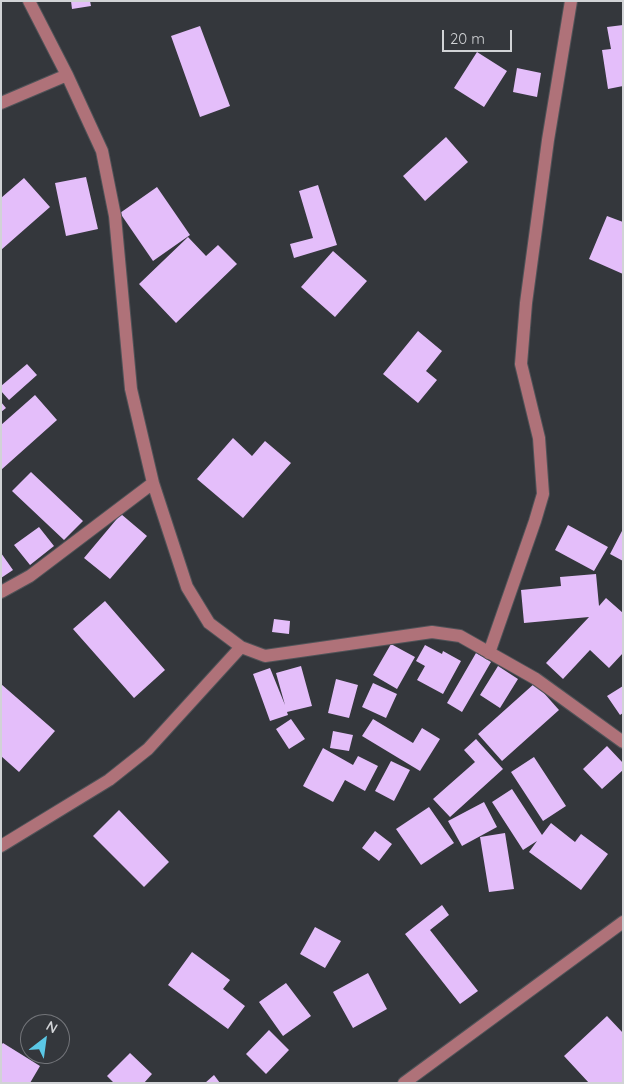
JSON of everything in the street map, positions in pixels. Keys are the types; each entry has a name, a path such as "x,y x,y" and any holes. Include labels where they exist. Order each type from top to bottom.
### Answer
{"street":[{"path":"29,1 68,75 102,151 115,216 130,389 153,484 187,587 209,623 241,647 265,656 432,632 460,636 536,679 623,742"},
{"path":"489,653 536,520 543,494 539,438 521,364 526,303 542,179 571,1"},
{"path":"1,103 68,75"},
{"path":"1,592 30,576 153,484"},
{"path":"1,846 109,780 148,749 241,647"},
{"path":"404,1083 623,922"}],"building":[{"path":"71,1 90,1 91,6 72,9"},
{"path":"623,25 623,86 608,89 602,50 611,49 607,27"},
{"path":"200,26 230,106 200,117 171,36"},
{"path":"477,52 507,71 484,107 454,88"},
{"path":"517,68 541,73 537,97 513,92"},
{"path":"446,137 468,162 425,201 403,176"},
{"path":"86,177 98,229 66,236 55,183"},
{"path":"24,178 50,207 1,250 1,198"},
{"path":"318,185 337,245 294,258 290,244 313,238 299,191"},
{"path":"157,187 190,235 153,261 120,213"},
{"path":"607,216 623,222 623,274 589,259"},
{"path":"188,237 206,256 218,245 237,264 176,323 139,284"},
{"path":"333,251 367,281 335,317 301,287"},
{"path":"418,331 442,351 426,371 437,380 418,403 383,374"},
{"path":"27,364 37,375 9,400 1,391 1,386"},
{"path":"35,395 57,420 1,470 1,425"},
{"path":"1,402 6,408 1,412"},
{"path":"233,438 252,456 265,441 291,463 243,518 197,479"},
{"path":"31,472 83,521 64,540 12,491"},
{"path":"121,514 147,536 110,579 84,558"},
{"path":"568,525 608,547 594,571 555,550"},
{"path":"39,527 54,546 30,565 14,545"},
{"path":"623,529 623,561 610,554"},
{"path":"1,553 13,570 1,578"},
{"path":"596,574 599,606 606,598 623,613 623,653 609,668 590,650 563,679 546,663 589,617 524,623 521,590 561,586 560,577"},
{"path":"105,601 165,670 134,698 73,629"},
{"path":"274,619 290,621 289,634 272,632"},
{"path":"391,644 415,657 397,689 373,675"},
{"path":"425,645 442,654 443,651 461,661 443,694 417,680 425,666 416,661"},
{"path":"476,653 491,662 462,712 447,703"},
{"path":"301,666 312,706 287,712 288,715 270,721 253,674 270,668 285,705 276,673"},
{"path":"498,666 518,679 500,708 480,695"},
{"path":"336,679 358,685 349,718 328,713"},
{"path":"373,683 397,694 386,718 362,707"},
{"path":"535,683 559,710 502,761 478,734"},
{"path":"1,684 55,731 19,772 1,756"},
{"path":"623,686 623,713 620,715 607,696"},
{"path":"291,719 305,739 289,749 276,729"},
{"path":"373,719 413,743 422,728 440,739 420,771 362,736"},
{"path":"333,731 353,735 349,751 330,748"},
{"path":"476,739 503,769 450,817 433,799 475,762 464,750"},
{"path":"607,746 623,763 623,770 602,789 583,769"},
{"path":"323,748 353,765 358,756 378,766 365,791 345,780 333,802 303,786"},
{"path":"534,757 566,806 543,821 511,772"},
{"path":"391,761 410,770 394,801 375,791"},
{"path":"512,789 542,835 551,823 575,842 581,834 608,854 581,890 529,852 537,841 523,850 492,802"},
{"path":"484,802 497,827 462,846 448,821"},
{"path":"429,807 454,843 421,865 396,829"},
{"path":"119,810 169,862 144,887 93,836"},
{"path":"375,831 392,844 379,861 362,848"},
{"path":"505,833 514,889 489,892 480,837"},
{"path":"442,905 449,915 430,930 478,991 460,1004 405,934"},
{"path":"315,927 341,941 325,968 300,954"},
{"path":"192,952 230,980 223,989 245,1006 228,1029 168,985"},
{"path":"368,973 387,1009 353,1028 333,992"},
{"path":"286,983 311,1016 283,1036 259,1002"},
{"path":"607,1016 623,1033 623,1083 589,1083 564,1056"},
{"path":"269,1030 289,1050 266,1074 246,1054"},
{"path":"3,1043 20,1054 20,1064 37,1064 40,1066 30,1083 1,1083 1,1045"},
{"path":"130,1053 152,1074 144,1083 114,1083 107,1076"},
{"path":"214,1075 220,1083 205,1083"}]}
